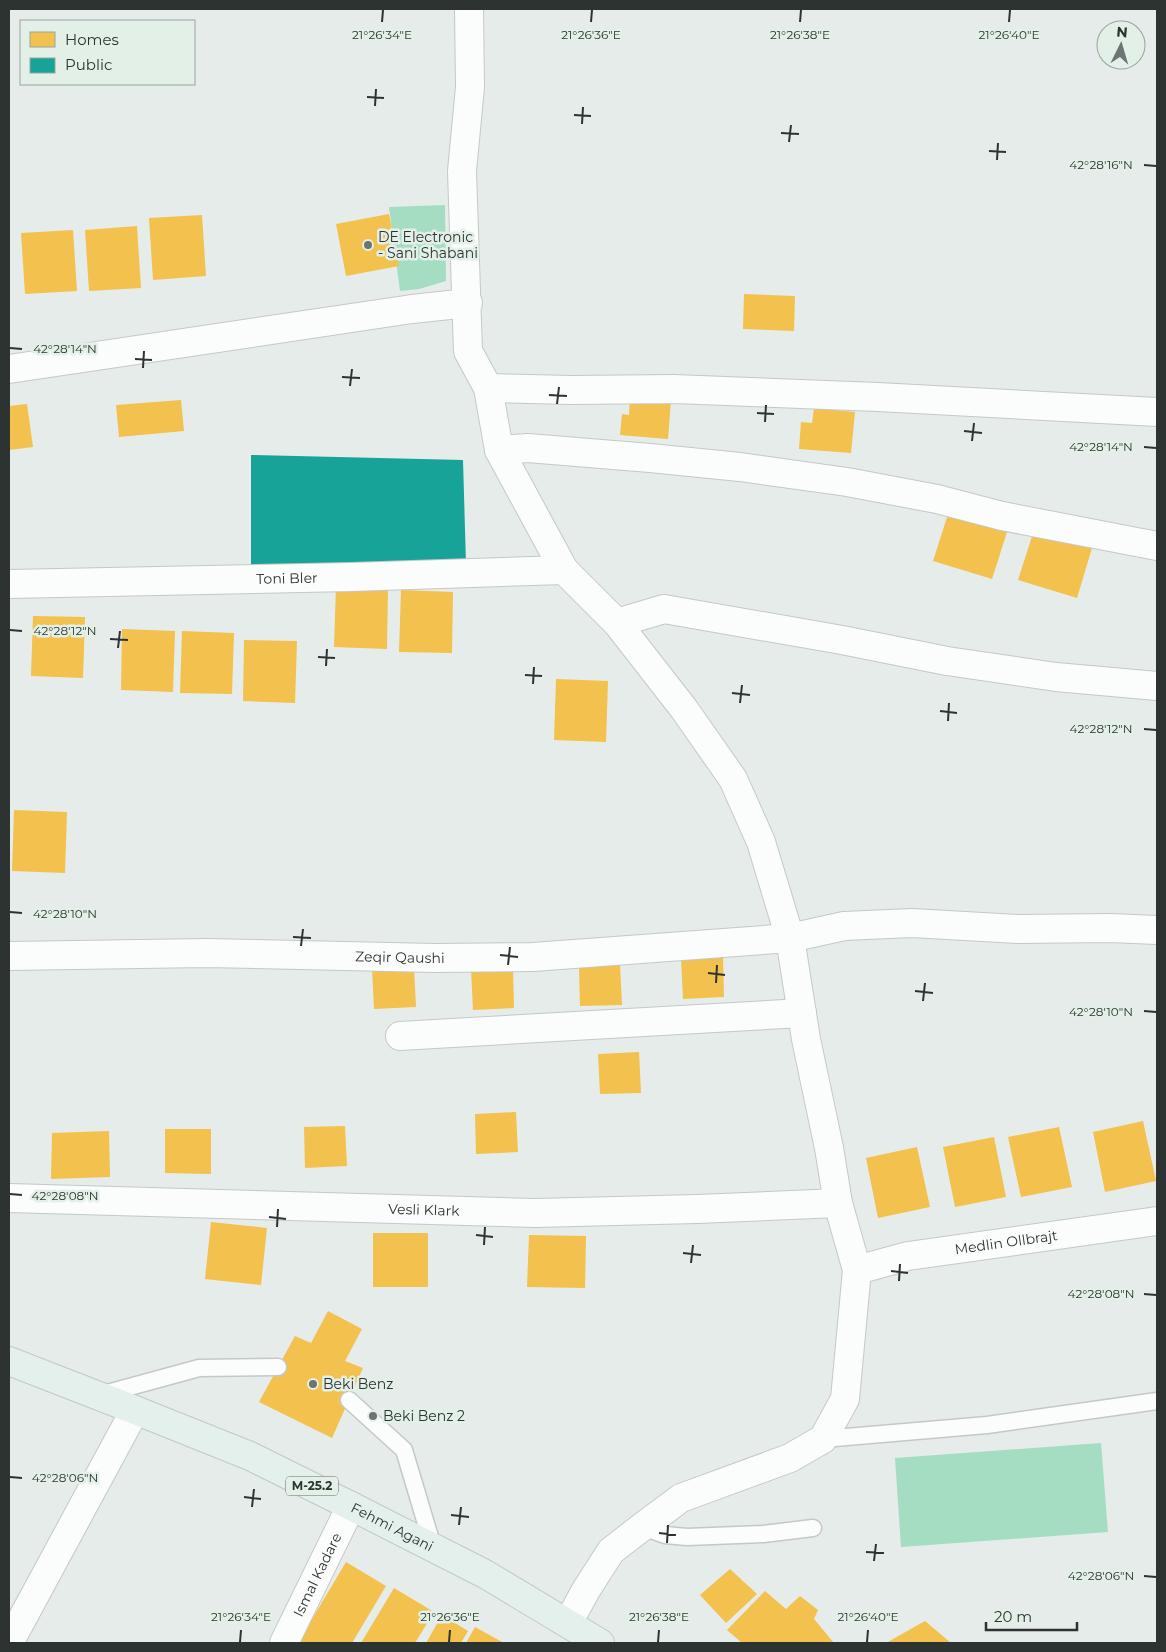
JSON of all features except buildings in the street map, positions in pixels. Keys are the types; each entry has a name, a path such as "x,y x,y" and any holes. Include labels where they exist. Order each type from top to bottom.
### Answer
{"main road":[{"name":"Fehmi Agani","path":"9,1362 98,1395 250,1456 485,1574 598,1643"}],"street":[{"path":"469,9 470,87 462,171 468,303 468,351 488,388 499,450 564,570 617,623 684,709 732,780 761,842 790,938 806,1040 829,1148 838,1203 857,1270 845,1399 823,1439 790,1458 681,1498 642,1526 611,1551 568,1623"},
{"path":"9,368 412,309 468,303"},
{"path":"488,388 571,390 674,389 878,397 1157,412"},
{"path":"499,450 528,448 650,458 740,467 847,482 936,498 1002,516 1157,546"},
{"name":"Toni Bler","path":"9,584 351,577 564,570"},
{"path":"617,623 664,609 842,640 947,661 1056,677 1157,686"},
{"name":"Zeqir Qaushi","path":"9,956 206,953 435,958 533,957 790,938 844,926 912,923 1018,929 1157,930"},
{"path":"400,1036 802,1013"},
{"name":"Vesli Klark","path":"9,1198 535,1213 838,1203"},
{"name":"Medlin Ollbrajt","path":"857,1270 908,1256 1157,1221"},
{"path":"9,1643 135,1410"},
{"name":"Ismal Kadare","path":"284,1643 352,1506"}],"lane":[{"path":"98,1395 199,1368 278,1367"},
{"path":"349,1400 404,1450 433,1547"},
{"path":"823,1439 987,1425 1157,1401"},
{"path":"642,1526 665,1535 687,1536 763,1534 813,1528"}],"green space":[{"path":"445,205 446,281 419,289 400,291 389,207"},
{"path":"1101,1443 1108,1532 901,1547 895,1458"}],"place":[{"name":"DE Electronic - Sani Shabani","path":"368,245"},
{"name":"Beki Benz","path":"313,1384"},
{"name":"Beki Benz 2","path":"373,1416"}]}
